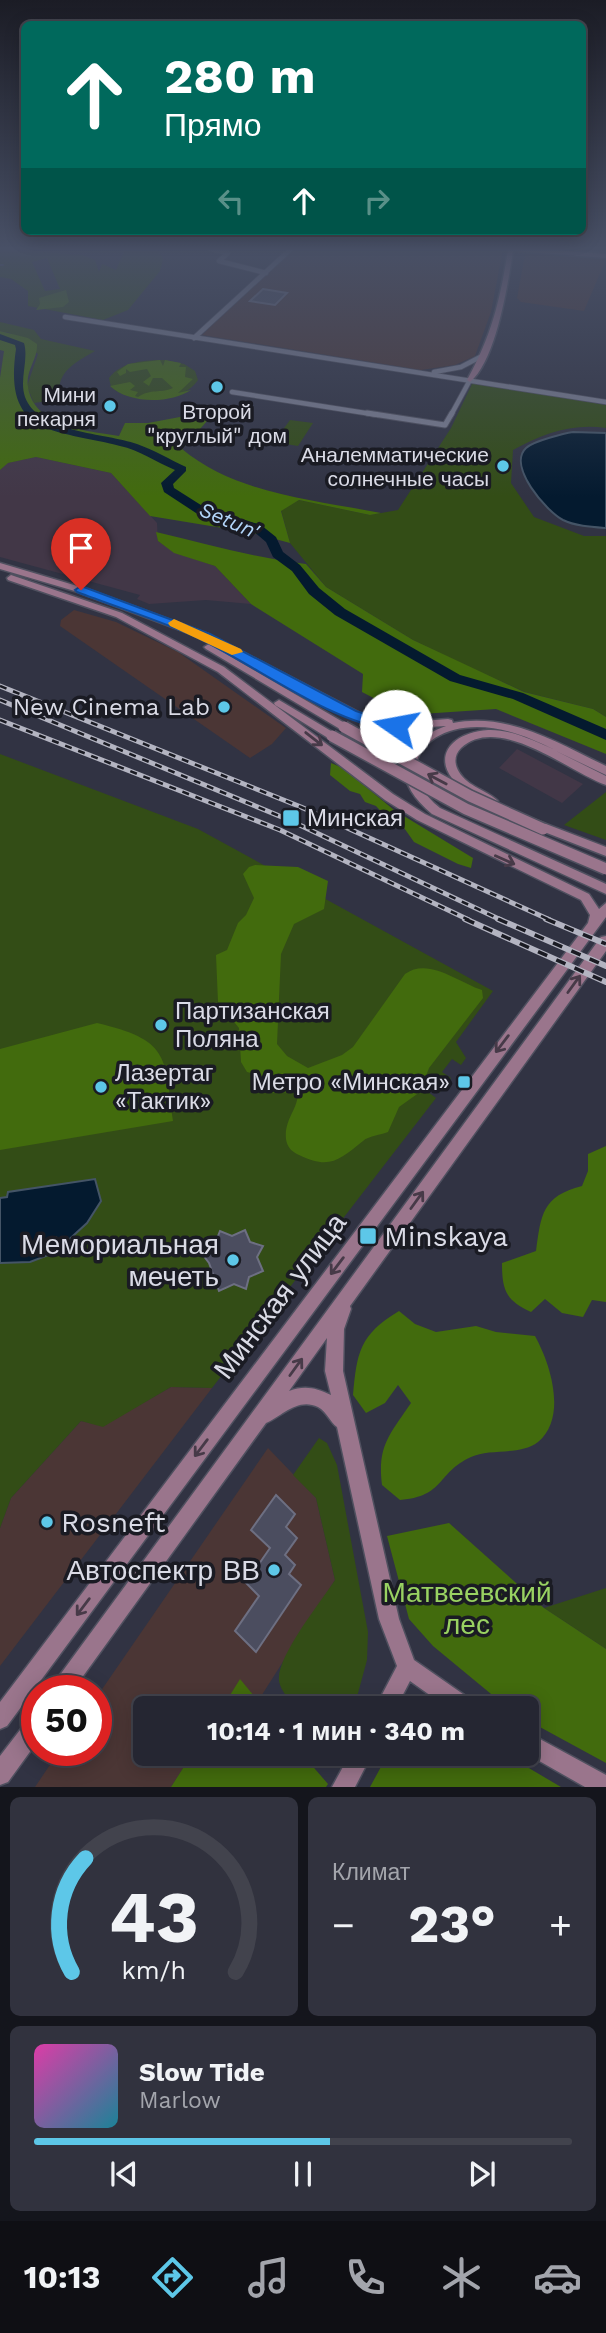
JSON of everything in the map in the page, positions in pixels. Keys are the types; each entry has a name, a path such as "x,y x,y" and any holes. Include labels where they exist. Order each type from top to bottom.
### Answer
{"main road":[{"path":"470,380 486,354 494,330"},
{"path":"0,566 81,590 205,636 365,720 396,726 471,721 497,725 529,735 606,771"},
{"path":"0,575 119,615 220,668 332,736 471,813 546,847 606,869"},
{"path":"131,609 221,654 344,727 470,796 543,829 606,852"},
{"path":"220,668 421,817 585,897 596,915 594,924"},
{"path":"497,725 464,724 438,732 419,746 410,764 411,778 422,799 436,811 473,830 606,888"},
{"path":"543,829 457,778 450,763 451,753 458,744 483,734 506,736 606,781"},
{"name":"Минская улица","path":"0,1719 606,908"},
{"name":"Минская улица","path":"72,1675 606,941"},
{"path":"348,1295 337,1329 334,1371 389,1619 407,1667 449,1696"},
{"path":"256,1422 273,1408 302,1394 325,1400 336,1412 346,1432"},
{"path":"391,1696 407,1667"},
{"path":"0,1774 21,1746"},
{"path":"539,1749 606,1787"},
{"path":"343,1787 354,1766"}],"street":[{"path":"147,330 606,402"},
{"path":"194,338 202,330"},
{"path":"421,373 461,367 486,354"},
{"path":"232,392 445,425 470,380"}],"shaded area":[{"path":"207,330 484,330 475,356 455,365 421,370 202,335"},
{"path":"36,457 111,473 157,523 158,541 174,552 215,566 251,604 206,600 149,604 137,599 140,595 0,557 0,470 7,463"},
{"path":"74,610 116,622 178,652 286,728 272,744 250,758 60,626 61,620"},
{"path":"517,749 583,784 562,803 499,768"},
{"path":"171,1387 212,1388 0,1666 0,1528 11,1498 81,1421 103,1426"},
{"path":"268,1448 316,1498 335,1580 261,1696 254,1696 240,1680 230,1696 133,1696 133,1766 184,1766 171,1787 35,1787 49,1766 112,1766 112,1675"}],"green space":[{"path":"34,330 41,339 95,351 74,364 63,376 60,382 62,399 34,403 27,386 38,354 10,333 0,331"},
{"path":"0,331 28,338 37,344 28,376 28,387 32,400 40,411 51,419 78,429 119,436 125,423 148,423 217,410 182,449 203,464 251,486 303,499 381,513 370,515 299,500 281,511 290,543 253,533 150,516 111,473 36,457 8,463 0,470 0,378 4,351 0,350"},
{"path":"160,360 163,366 165,360 181,363 179,367 186,367 185,377 193,379 178,393 191,390 172,398 150,400 128,396 110,386 130,382 135,386 130,390 138,392 135,396 138,397 173,388 162,378 153,378 149,386 143,382 151,376 147,369 130,372 126,369 126,373 120,376 117,372 128,364"},
{"path":"165,360 184,364 195,371 198,380 181,394 156,399 130,396 111,387 109,378 127,365"},
{"path":"473,382 606,405 606,428 581,427 558,431 513,450 511,483 534,517 584,536 606,536 606,717 593,709 525,692 413,640 326,587 290,543 281,510 299,500 370,515 398,510 451,428"},
{"path":"290,420 313,423 298,446 274,442"},
{"path":"156,532 306,564 326,587 413,640 524,692 593,709 606,717 606,754 496,709 421,714 389,706 362,692 363,674 251,604 215,566 174,553 158,541"},
{"path":"0,754 198,829 493,991 456,1042 466,1058 461,1065 452,1059 442,1072 451,1078 439,1093 431,1088 428,1092 436,1098 212,1388 171,1387 103,1427 81,1421 11,1498 0,1528"},
{"path":"331,763 343,768 394,810 473,858 471,868 414,842 402,825 387,818 376,806 365,802 360,794 350,791 330,775"},
{"path":"606,792 606,840 564,825"},
{"path":"255,865 298,867 328,881 324,909 294,924 281,954 277,1044 287,1056 308,1068 342,1055 353,1047 405,974 414,969 433,969 482,990 483,998 429,1068 420,1092 399,1107 388,1132 365,1139 334,1161 319,1162 296,1154 289,1147 286,1132 298,1092 272,1093 259,1075 247,1072 241,1062 239,1028 218,1002 216,955 227,950 238,923 246,915 254,898 243,874"},
{"path":"97,1023 138,1036 159,1053 168,1080 173,1121 0,1150 0,1049"},
{"path":"606,1146 606,1302 592,1300 583,1317 562,1313 545,1299 531,1312 516,1303 507,1293 502,1263 536,1251 542,1217 551,1201 582,1186 588,1171 588,1154"},
{"path":"399,1311 415,1324 436,1332 476,1326 496,1332 535,1336 546,1360 554,1405 547,1431 538,1442 514,1451 471,1457 460,1463 433,1489 415,1498 400,1500 382,1485 383,1450 391,1432 411,1403 398,1385 385,1403 366,1413 353,1395 356,1368 363,1346 376,1328"},
{"path":"319,1438 327,1443 337,1465 368,1632 367,1660 357,1696 287,1696 280,1685 280,1671 292,1644 335,1580 316,1498 293,1475"},
{"name":"Матвеевский лес","path":"449,1523 544,1608 606,1649 606,1763 539,1727 539,1696 493,1696 433,1646 409,1619 387,1536"},
{"path":"606,1588 606,1649 544,1608"},
{"path":"240,1679 254,1696 229,1696"},
{"path":"184,1766 312,1766 328,1784 326,1787 171,1787"},
{"path":"381,1766 525,1766 561,1787 370,1787"}],"water":[{"path":"573,432 606,433 606,528 578,525 556,515 531,487 521,466 521,456 530,445"},
{"path":"95,1179 101,1201 87,1223 63,1245 56,1237 52,1238 45,1246 51,1254 30,1262 0,1263 0,1198 7,1197 8,1192"}],"building":[{"name":"Мемориальная мечеть","path":"245,1230 250,1242 263,1246 257,1257 263,1271 249,1277 246,1289 234,1284 219,1291 209,1263 200,1251 214,1246 220,1231 232,1236"},
{"name":"Автоспектр ВВ","path":"276,1495 295,1514 286,1527 297,1538 285,1555 295,1565 289,1574 301,1585 256,1652 235,1631 259,1596 246,1583 270,1548 251,1530"}],"waterway":[{"name":"Setun'","path":"0,337 19,343 21,349 17,377 20,397 29,412 43,422 61,429 131,445 182,469 167,483 168,490 200,510 257,528 272,540 277,554 296,568 314,591 340,612 455,678 518,696 606,735"}],"railway":[{"path":"0,686 301,807 550,920"},
{"path":"0,700 289,820 501,920"},
{"path":"0,720 280,830 469,920"},
{"path":"465,919 606,982"},
{"path":"498,919 606,966"},
{"path":"546,919 606,944"}],"slow traffic":[{"path":"174,623 237,652"}],"place":[{"name":"Второй \"круглый\" дом","path":"217,387"},
{"name":"Мини пекарня","path":"110,406"},
{"name":"Аналемматические солнечные часы","path":"503,466"},
{"name":"New Cinema Lab","path":"224,707"},
{"name":"Минская","path":"291,818"},
{"name":"Партизанская Поляна","path":"161,1025"},
{"name":"Метро «Минская»","path":"464,1082"},
{"name":"Лазертаг «Тактик»","path":"101,1087"},
{"name":"Minskaya","path":"368,1236"},
{"name":"Мемориальная мечеть","path":"233,1260"},
{"name":"Rosneft","path":"47,1522"},
{"name":"Автоспектр ВВ","path":"274,1570"}],"route":[{"path":"81,590 205,636 351,714 387,726 396,726"}]}
